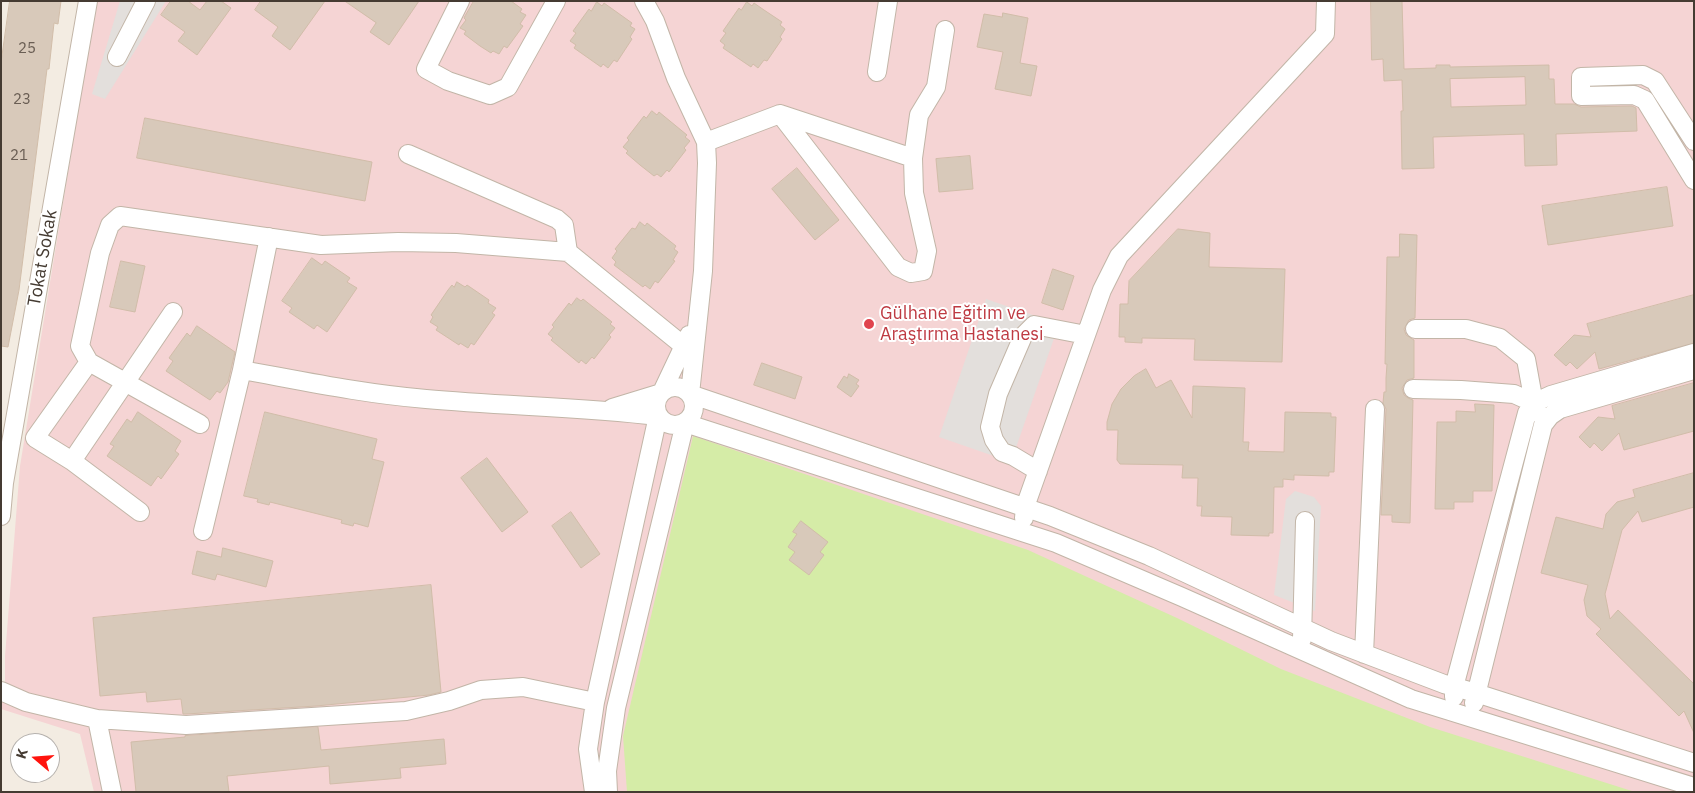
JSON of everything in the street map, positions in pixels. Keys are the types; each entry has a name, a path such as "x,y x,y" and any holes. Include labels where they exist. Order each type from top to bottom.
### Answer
{"street":[{"name":"Tokat Sokak","path":"1,516 4,483 88,1"},
{"path":"117,57 146,1"},
{"path":"460,1 426,69 448,81 490,95 508,88 556,1"},
{"path":"608,792 607,771 616,708 685,423 695,407 690,394 703,271 706,142 676,78 655,21 644,1"},
{"path":"877,72 888,1"},
{"path":"1022,532 1025,507 1102,290 1119,256 1325,34 1326,1"},
{"path":"780,114 898,268 911,273 923,271 927,251 914,193 914,158 919,116 936,87 945,30"},
{"path":"1694,141 1655,81 1643,75 1580,76 1581,96 1634,95 1645,100 1694,180"},
{"path":"706,142 780,114 914,158"},
{"path":"408,154 557,219 564,225 568,252"},
{"path":"200,424 89,362 80,346 100,252 110,225 120,216 321,245 398,242 568,252 685,347"},
{"path":"203,531 242,370 269,237"},
{"path":"72,461 172,312"},
{"path":"594,792 588,749 595,702 658,416 656,404 685,347 699,312"},
{"path":"1038,471 1013,456 1002,452 994,440 990,428 998,394 1023,336 1034,324 1086,335"},
{"path":"1415,329 1466,329 1500,338 1526,359 1534,403 1543,425"},
{"path":"1454,712 1454,687 1527,413 1534,403 1551,395 1694,353"},
{"path":"89,362 35,438 72,461 140,512"},
{"path":"242,370 363,392 426,399 607,410 658,416 662,421 673,426 685,423 1056,543 1411,699 1694,787"},
{"path":"1472,718 1476,693 1543,425 1550,416 1560,409 1694,370"},
{"path":"607,410 673,387 679,387 690,394 1025,507 1149,556 1301,628 1364,654 1454,687 1694,763"},
{"path":"1413,389 1514,394 1534,403"},
{"path":"1364,654 1374,410"},
{"path":"1303,652 1301,628 1305,521"},
{"path":"1,691 26,702 97,719 186,725 406,711 449,701 480,690 522,687 595,702"},
{"path":"97,719 112,792"}],"shaded area":[{"name":"Gülhane Eğitim ve Araştırma Hastanesi","path":"96,1 1694,1 1694,792 94,792 80,734 1,709 1,696 5,683 5,656 20,466"},
{"path":"120,1 166,1 105,99 92,94"},
{"path":"986,299 1059,324 1011,462 939,437"},
{"path":"1295,491 1314,497 1321,506 1315,611 1274,595 1286,499"}],"green space":[{"path":"693,436 1028,550 1177,618 1281,669 1430,727 1635,792 627,792 623,736"}],"building":[{"path":"10,1 61,1 58,24 54,23 19,290 8,347 1,346 1,63"},
{"path":"171,1 188,1 200,10 207,1 221,1 231,8 197,55 178,41 185,32 161,15"},
{"path":"261,1 325,1 290,50 272,36 278,27 255,10"},
{"path":"345,1 419,1 389,45 370,32 376,23"},
{"path":"474,1 511,1 522,9 520,12 526,15 520,24 523,26 507,48 504,46 499,54 493,51 491,53 480,46 464,34 466,31 460,28 466,20 464,18"},
{"path":"1371,1 1402,1 1404,69 1436,68 1436,65 1450,65 1450,67 1549,65 1549,79 1554,79 1555,104 1574,104 1581,107 1632,106 1636,108 1637,131 1556,134 1557,165 1525,166 1524,134 1433,137 1434,168 1402,169 1402,80 1384,81 1383,59 1372,60","holes":["1525,77 1526,105 1451,107 1450,79"]},
{"path":"597,2 602,6 604,3 632,23 630,26 635,29 630,37 632,39 617,62 614,60 608,68 603,64 601,67 574,48 576,45 570,41 576,33 573,31 589,9 591,11"},
{"path":"747,2 752,6 754,3 782,22 780,25 785,29 780,37 782,39 767,61 764,60 758,68 753,64 751,67 723,48 725,45 720,41 726,33 723,31 739,8 741,10"},
{"path":"1003,13 1028,18 1020,63 1037,66 1031,96 995,89 1003,52 977,47 984,14 1002,17"},
{"path":"652,111 657,115 659,112 687,135 685,137 690,141 684,148 686,150 669,172 667,170 661,177 657,174 654,176 640,165 626,153 628,151 623,147 629,140 627,138 644,116 646,118"},
{"path":"145,118 372,162 365,201 137,158"},
{"path":"970,156 973,189 939,192 936,159"},
{"path":"797,168 839,220 815,240 772,189"},
{"path":"1667,187 1673,226 1548,245 1542,206"},
{"path":"640,222 645,226 647,223 676,246 674,249 678,252 673,260 675,261 658,283 655,281 650,289 645,285 643,287 614,265 616,262 612,258 617,251 615,249 632,228 635,229"},
{"path":"1178,229 1210,233 1209,267 1285,269 1282,362 1194,360 1195,339 1142,338 1142,343 1125,342 1125,337 1119,337 1120,304 1128,304 1129,281"},
{"path":"1400,234 1417,235 1415,318 1409,320 1404,329 1406,335 1414,340 1414,378 1407,380 1402,388 1404,395 1413,400 1410,523 1392,522 1392,515 1381,515 1386,409 1383,403 1384,392 1386,392 1387,364 1385,364 1387,257 1399,257"},
{"path":"312,258 322,265 325,261 350,278 347,282 357,288 327,332 317,325 314,329 289,312 292,308 282,301"},
{"path":"121,261 145,266 135,312 110,307"},
{"path":"1053,269 1074,276 1063,310 1042,303"},
{"path":"457,282 465,287 467,285 489,300 488,303 496,308 492,313 495,315 474,345 471,343 468,348 460,343 459,345 436,330 438,327 430,322 433,317 431,315 448,290 452,285 454,287"},
{"path":"1694,295 1694,343 1599,369 1595,352 1577,369 1570,362 1566,366 1554,355 1574,335 1591,337 1587,324"},
{"path":"577,298 581,301 583,299 612,322 610,324 615,328 609,335 611,337 594,359 592,357 586,364 581,360 579,363 551,340 553,338 548,334 554,327 552,325 569,303 571,305"},
{"path":"197,326 235,352 228,382 220,393 217,391 210,400 166,371 173,361 169,358 187,333 190,336"},
{"path":"762,363 802,377 795,399 754,385"},
{"path":"1146,369 1156,388 1171,380 1192,418 1193,386 1245,388 1243,442 1249,442 1248,451 1284,452 1285,412 1331,413 1331,417 1336,417 1334,472 1329,472 1329,476 1294,475 1294,480 1283,479 1283,487 1274,487 1273,533 1269,533 1269,536 1231,535 1232,517 1201,516 1202,506 1197,506 1198,478 1182,478 1183,465 1120,464 1117,460 1118,430 1107,430 1107,422 1112,404 1121,389 1134,376"},
{"path":"849,374 859,380 856,384 859,386 851,397 837,387 844,376 847,378"},
{"path":"1694,383 1694,431 1624,450 1619,433 1602,451 1594,443 1590,448 1579,437 1598,417 1615,419 1612,406"},
{"path":"1475,404 1494,405 1492,491 1473,491 1473,502 1454,502 1454,509 1435,509 1437,422 1456,422 1456,411 1475,412"},
{"path":"138,412 181,441 175,451 179,454 161,479 158,476 151,486 107,456 114,446 110,444 127,419 131,422"},
{"path":"265,412 377,439 372,459 384,462 368,527 354,523 353,526 341,523 342,520 270,502 269,505 257,502 258,499 244,496"},
{"path":"487,458 528,512 502,532 461,478"},
{"path":"1694,473 1694,507 1642,522 1638,511 1622,530 1605,594 1610,619 1618,610 1694,684 1694,733 1684,711 1679,716 1596,634 1601,629 1587,616 1584,600 1588,585 1541,573 1556,517 1603,529 1606,514 1617,502 1635,497 1633,490"},
{"path":"571,512 600,554 581,568 552,526"},
{"path":"801,521 828,542 820,552 824,555 809,575 789,560 795,552 788,547 797,534 793,532"},
{"path":"223,548 273,561 266,587 217,574 215,580 192,574 197,551 221,557"},
{"path":"431,585 441,692 429,695 316,706 186,714 183,714 181,699 147,702 146,692 100,696 93,618"},
{"path":"318,727 321,750 444,739 446,764 400,768 401,778 330,784 329,766 227,776 229,792 136,792 131,742 185,736"}],"place":[{"name":"Gülhane Eğitim ve Araştırma Hastanesi","path":"869,324"}]}
